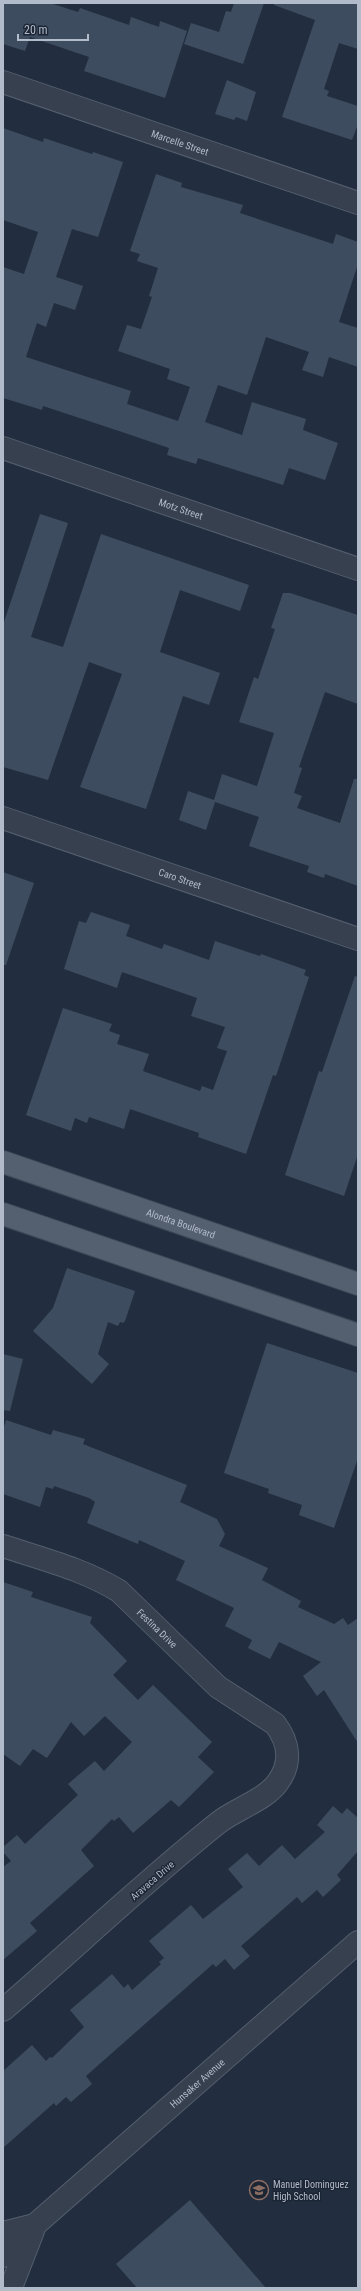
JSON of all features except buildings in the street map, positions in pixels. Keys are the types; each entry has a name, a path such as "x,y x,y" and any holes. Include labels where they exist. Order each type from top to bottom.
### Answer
{"main road":[{"name":"Alondra Boulevard","path":"3,1162 358,1284"},
{"path":"3,1214 358,1335"}],"street":[{"name":"Marcelle Street","path":"3,82 358,203"},
{"name":"Motz Street","path":"3,448 358,569"},
{"name":"Caro Street","path":"3,818 358,939"},
{"name":"Festina Drive","path":"3,1546 80,1571 119,1591 218,1687 275,1724 287,1747"},
{"name":"Aravaca Drive","path":"3,2010 219,1822 278,1783 288,1760 287,1747"},
{"name":"Hunsaker Avenue","path":"3,2256 36,2224 358,1942"},
{"name":"Hunsaker Avenue","path":"3,2233 36,2224"},
{"name":"Hunsaker Avenue","path":"8,2288 12,2285 36,2224"}],"place":[{"name":"Manuel Dominguez High School","path":"259,2190"}]}
